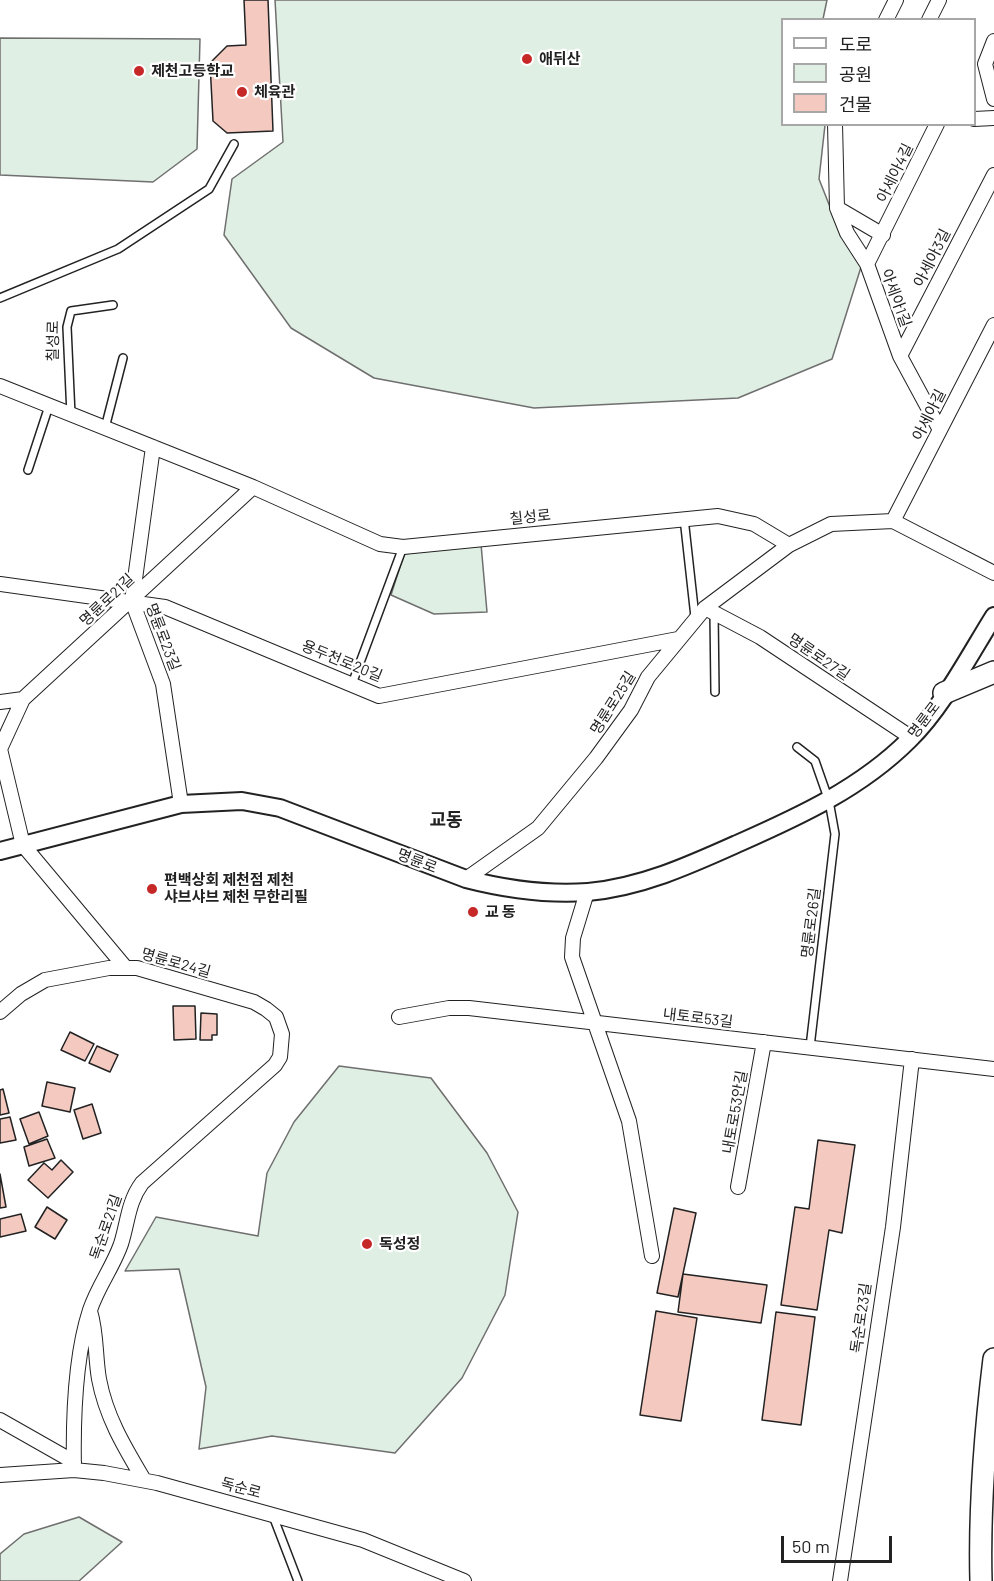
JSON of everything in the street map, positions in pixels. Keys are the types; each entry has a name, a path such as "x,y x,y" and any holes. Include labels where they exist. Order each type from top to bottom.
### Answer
{"main road":[{"path":"944,693 994,672"},
{"path":"981,1581 980,1534 984,1440 994,1359"}],"street":[{"path":"887,18 896,0"},
{"path":"930,18 939,0"},
{"path":"994,41 985,64 994,99"},
{"path":"976,119 994,118"},
{"path":"835,126 837,208 847,233 867,264"},
{"name":"아세아4길","path":"883,235 936,126"},
{"name":"아세아3길","path":"900,356 994,175"},
{"path":"837,208 883,235"},
{"name":"아세아1길","path":"883,235 867,264 900,356 940,430"},
{"name":"아세아길","path":"893,521 994,325"},
{"name":"칠성로","path":"0,386 252,487 380,544 403,547 718,516 754,524 789,545"},
{"name":"명륜로23길","path":"153,447 132,601 163,684 181,804"},
{"name":"명륜로21길","path":"23,845 0,749 23,699 132,601 252,487"},
{"path":"789,545 831,524 893,521 994,573"},
{"name":"명륜로25길","path":"466,879 538,828 596,758 631,710 648,677 678,639 695,620 789,545"},
{"name":"용두천로20길","path":"0,584 165,607 378,696 678,639"},
{"name":"명륜로27길","path":"710,610 760,637 912,738"},
{"name":"명륜로","path":"0,851 122,817 181,804 242,801 280,808 466,879 540,892 587,892 644,881 672,872 829,801 893,755 912,738 994,616"},
{"path":"0,702 23,699"},
{"path":"23,845 124,967"},
{"path":"587,892 573,938 572,957 597,1023 629,1121 652,1256"},
{"name":"명륜로24길","path":"0,1012 21,994 45,980 124,967 254,1002 276,1017"},
{"name":"내토로53길","path":"399,1017 449,1008 469,1008 994,1069"},
{"name":"독순로21길","path":"74,1466 74,1418 90,1311 101,1282 114,1264 134,1194 142,1184 275,1065 281,1047 282,1034 276,1017"},
{"name":"내토로53안길","path":"738,1187 764,1042"},
{"name":"독순로23길","path":"840,1581 893,1227 912,1059"},
{"path":"90,1311 96,1330 99,1381 111,1422 144,1480"},
{"path":"0,1420 74,1466"},
{"name":"독순로","path":"0,1475 74,1466 144,1480 363,1540 464,1581"}],"lane":[{"path":"0,298 127,243 209,189 234,144"},
{"name":"칠성로","path":"71,415 67,327 70,311 113,305"},
{"path":"105,428 123,358"},
{"path":"28,470 49,406"},
{"path":"684,518 695,620"},
{"path":"351,684 403,547"},
{"path":"710,610 715,692"},
{"path":"797,747 815,760 829,801"},
{"name":"명륜로26길","path":"810,1047 835,834 829,801"},
{"path":"272,1514 298,1581"}],"green space":[{"path":"275,0 827,0 823,18 781,18 781,126 825,126 819,179 832,212 862,264 832,359 738,398 534,408 374,378 291,328 224,235 232,179 283,142"},
{"path":"0,38 200,39 197,149 153,182 0,175"},
{"path":"481,544 487,612 434,614 391,595 404,554"},
{"path":"339,1066 431,1078 487,1153 518,1212 505,1295 462,1378 395,1453 272,1436 199,1449 206,1387 179,1269 125,1271 156,1217 258,1236 267,1173 294,1122"},
{"path":"79,1517 122,1542 79,1581 0,1581 0,1554 24,1534"}],"building":[{"name":"체육관","path":"244,0 268,0 273,131 227,133 213,121 210,63 227,46 246,45"},
{"path":"173,1006 195,1006 196,1039 174,1040"},
{"path":"201,1013 217,1014 217,1035 212,1035 212,1040 200,1040"},
{"path":"70,1032 94,1044 85,1061 61,1050"},
{"path":"97,1046 118,1055 110,1072 89,1063"},
{"path":"47,1082 75,1088 70,1112 42,1106"},
{"path":"3,1089 9,1113 0,1115 0,1090"},
{"path":"92,1104 101,1133 83,1139 74,1110"},
{"path":"39,1112 48,1136 29,1144 20,1119"},
{"path":"10,1117 16,1140 0,1143 0,1119"},
{"path":"47,1139 55,1158 29,1166 24,1147"},
{"path":"818,1140 855,1145 842,1233 829,1230 817,1310 781,1305 795,1207 809,1209"},
{"path":"61,1160 73,1172 48,1198 28,1180 44,1163 52,1170"},
{"path":"0,1174 6,1207 0,1208"},
{"path":"47,1207 67,1220 55,1239 35,1227"},
{"path":"674,1208 696,1213 678,1297 657,1293"},
{"path":"21,1214 26,1231 0,1237 0,1219"},
{"path":"683,1274 767,1285 761,1323 678,1312"},
{"path":"656,1311 697,1318 681,1421 640,1415"},
{"path":"776,1312 815,1317 801,1425 762,1420"}],"place":[{"name":"애뒤산","path":"527,59"},
{"name":"제천고등학교","path":"139,71"},
{"name":"체육관","path":"242,92"},
{"name":"편백상회 제천점 제천 샤브샤브 제천 무한리필","path":"152,889"},
{"name":"교 동","path":"473,912"},
{"name":"독성정","path":"367,1244"}],"district":[{"name":"교동","path":"446,820"}]}
